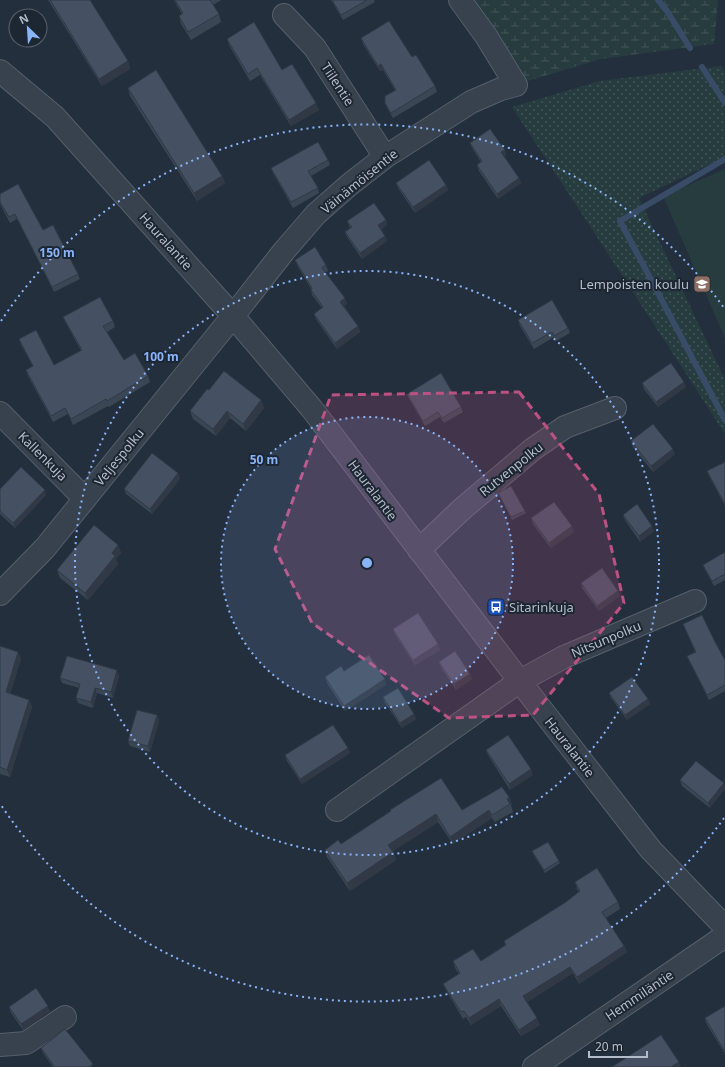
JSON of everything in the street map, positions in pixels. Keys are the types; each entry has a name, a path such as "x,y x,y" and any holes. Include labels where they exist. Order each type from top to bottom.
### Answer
{"street":[{"name":"Väinämöisentie","path":"233,316 284,251 316,214 349,185 385,157 471,102 501,89 516,85 486,36 460,0"},
{"name":"Tiilentie","path":"284,15 315,48 385,157"},
{"name":"Hauralantie","path":"0,72 55,117 233,316 312,409 651,850 725,926"},
{"name":"Veljespolku","path":"0,594 45,548 233,316"},
{"name":"Rutvenpolku","path":"419,550 461,510 533,449 565,427 615,408"},
{"name":"Kallenkuja","path":"0,413 85,498"},
{"name":"Nitsunpolku","path":"520,681 564,657 695,601"},
{"path":"337,810 520,681"},
{"name":"Hemmiläntie","path":"534,1067 725,936"},
{"path":"0,1045 26,1043 65,1018"}],"highlighted area":[{"path":"519,392 599,494 624,603 533,715 449,718 312,623 275,549 331,395"}],"green space":[{"path":"472,0 718,0 714,44 601,59 524,82"},
{"path":"721,66 725,72 725,157 639,198 725,380 725,434 512,107 600,81"},
{"path":"725,169 725,338 663,196"}],"building":[{"path":"50,0 90,0 128,61 99,79"},
{"path":"175,0 210,0 219,14 188,32 179,16 183,13"},
{"path":"332,0 367,0 341,15"},
{"path":"389,21 412,57 416,55 435,86 391,113 385,103 385,96 396,90 381,64 378,66 361,38"},
{"path":"254,22 282,70 292,64 316,103 289,120 257,68 248,74 227,39"},
{"path":"156,70 222,176 194,193 128,88"},
{"path":"490,129 505,150 501,152 519,178 497,194 477,165 482,161 470,143"},
{"path":"318,142 328,160 308,171 318,188 291,202 271,168"},
{"path":"429,160 446,185 413,207 396,183"},
{"path":"18,184 43,230 53,225 78,274 52,287 15,214 9,217 0,202 0,194"},
{"path":"374,203 386,220 378,225 385,236 360,253 345,232 352,227 347,221"},
{"path":"315,247 326,265 322,268 345,298 340,302 358,326 335,343 314,314 323,307 311,290 312,288 295,260"},
{"path":"100,297 113,321 103,326 124,360 135,353 148,376 107,401 106,399 71,419 65,408 51,416 26,370 33,366 19,339 36,330 54,365 82,350 63,317"},
{"path":"552,300 568,328 554,336 552,332 532,343 518,320"},
{"path":"671,363 684,382 656,402 642,383"},
{"path":"224,371 261,400 243,424 227,411 213,429 190,411 207,389 209,390"},
{"path":"441,373 461,407 442,418 438,412 423,421 407,394"},
{"path":"653,424 673,449 651,466 631,441"},
{"path":"152,453 178,473 150,509 124,489"},
{"path":"725,462 725,504 707,471"},
{"path":"21,467 45,490 13,523 0,511 0,489"},
{"path":"511,486 525,511 511,517 498,493"},
{"path":"554,502 572,526 549,543 531,518"},
{"path":"637,504 652,526 639,536 623,515"},
{"path":"94,525 118,545 112,553 115,556 85,593 57,570"},
{"path":"725,552 725,574 712,581 703,565"},
{"path":"602,568 618,591 597,606 581,583"},
{"path":"418,613 438,644 413,660 393,629"},
{"path":"702,615 725,660 725,685 707,695 687,656 696,652 683,624"},
{"path":"0,646 18,652 6,692 29,700 7,770 0,767"},
{"path":"455,651 470,674 454,684 439,662"},
{"path":"369,655 385,679 344,706 325,677 341,666 344,671"},
{"path":"67,656 117,670 111,692 95,688 91,702 76,698 80,684 60,678"},
{"path":"632,677 648,699 625,715 609,693"},
{"path":"398,688 414,714 400,723 383,697"},
{"path":"137,710 157,715 148,746 128,741"},
{"path":"333,725 348,748 300,779 285,755"},
{"path":"508,735 531,769 509,784 486,750"},
{"path":"696,761 724,783 708,803 680,780"},
{"path":"441,778 462,810 502,787 509,797 507,799 510,804 492,815 489,810 450,837 436,814 388,845 393,852 347,883 325,850 338,840 341,844 391,811 390,810"},
{"path":"548,842 559,861 544,870 532,851"},
{"path":"597,868 618,902 602,912 624,946 577,977 570,967 523,996 537,1018 519,1030 499,999 469,1018 464,1011 461,1012 443,984 460,973 453,961 473,949 481,961 506,945 504,941 566,902 580,891 575,882"},
{"path":"36,988 48,1006 21,1024 9,1007"},
{"path":"725,1006 725,1052 705,1018"},
{"path":"65,1029 93,1064 89,1067 55,1067 41,1048"},
{"path":"661,1035 679,1062 671,1067 612,1067"}],"waterway":[{"path":"658,0 667,11 690,48"},
{"path":"702,67 725,103"},
{"path":"725,159 620,221 725,420"}],"place":[{"name":"Lempoisten koulu","path":"702,284"},
{"name":"Sitarinkuja","path":"496,607"}]}
